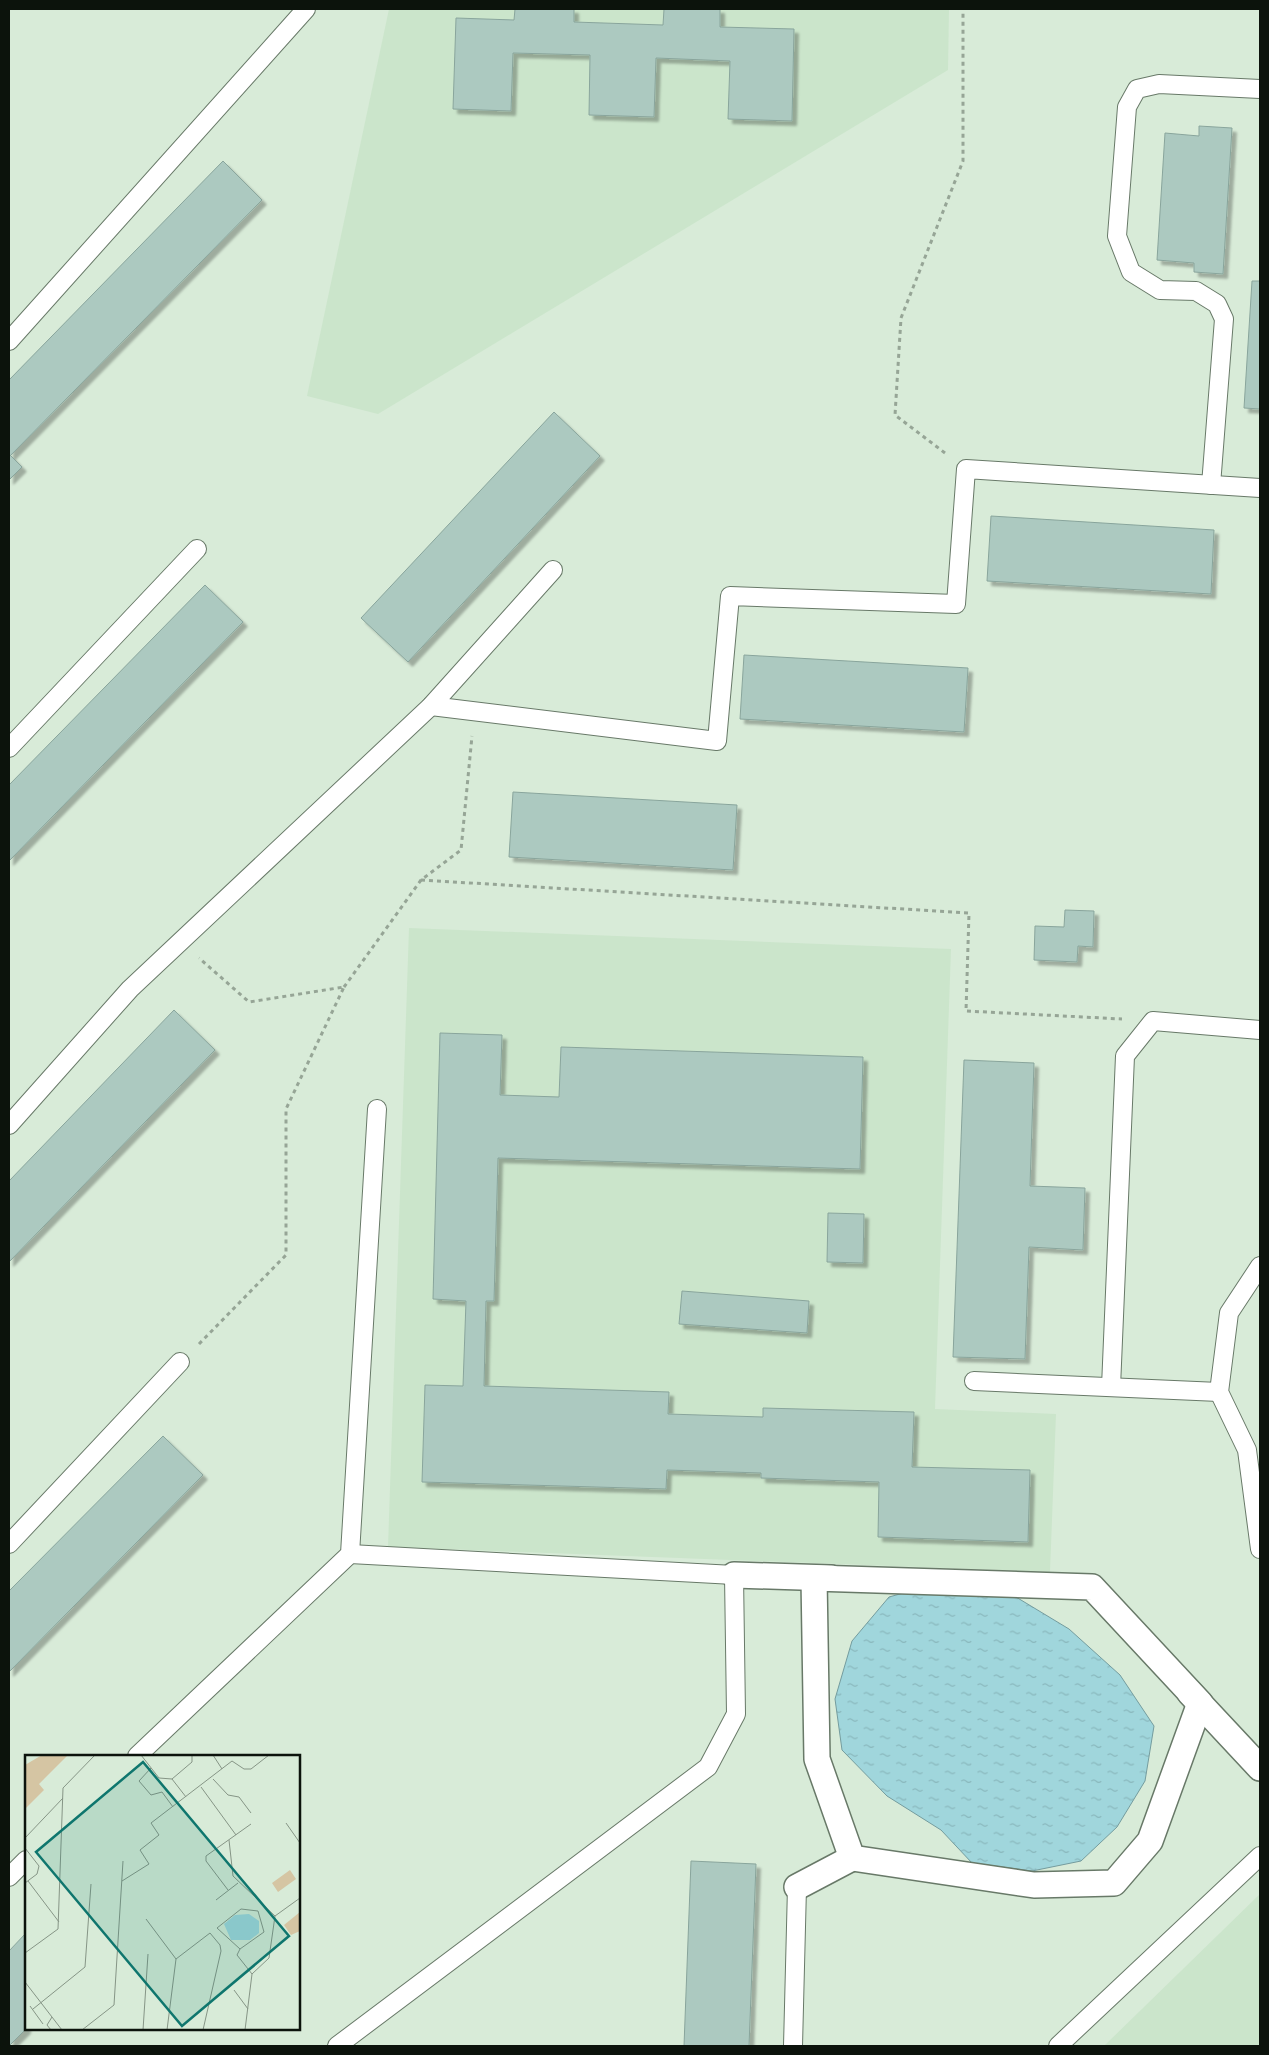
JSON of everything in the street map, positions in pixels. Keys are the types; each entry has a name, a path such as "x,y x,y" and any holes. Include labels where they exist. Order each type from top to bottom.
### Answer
{"street":[{"path":"734,1575 1092,1587 1260,1768"},
{"path":"814,1578 817,1759 852,1858"},
{"path":"797,1887 852,1858 1034,1885 1114,1883 1150,1841 1200,1703"}],"lane":[{"path":"9,341 306,9"},
{"path":"1211,485 1224,319 1217,304 1196,291 1160,290 1131,272 1117,236 1128,107 1137,89 1158,84 1260,89"},
{"path":"431,706 717,741 730,596 956,604 966,469 1260,488"},
{"path":"9,748 196,549"},
{"path":"9,1125 130,989 431,706 553,570"},
{"path":"1111,1387 1125,1056 1153,1021 1260,1030"},
{"path":"138,1755 350,1554 377,1109"},
{"path":"1260,1266 1229,1313 1219,1392 1247,1450 1260,1549"},
{"path":"9,1544 180,1362"},
{"path":"974,1381 1219,1392"},
{"path":"338,2046 708,1767 736,1714 734,1575 350,1554"},
{"path":"1058,2046 1260,1856"},
{"path":"9,1877 25,1861"},
{"path":"793,2046 797,1887"}],"path":[{"path":"963,9 963,161 901,318 895,415 966,469"},
{"path":"180,1362 286,1256 286,1109 344,987 421,880 461,850 474,711"},
{"path":"421,880 968,913 966,1011 1153,1021"},
{"path":"181,942 249,1002 344,987"}],"shaded area":[{"path":"389,9 949,9 948,70 378,414 307,396"},
{"path":"409,928 951,949 935,1409 1056,1414 1050,1572 388,1547"},
{"path":"1260,1894 1260,2046 1104,2046"}],"water":[{"path":"943,1582 1016,1597 1069,1629 1120,1675 1154,1726 1145,1781 1117,1827 1081,1861 1032,1871 972,1863 941,1830 887,1796 842,1750 835,1699 852,1641 889,1597"}],"building":[{"path":"515,9 574,9 574,22 663,25 664,9 720,9 720,27 794,29 792,121 728,119 730,61 656,58 654,117 589,115 590,55 513,53 511,111 453,109 456,18 514,20"},
{"path":"1199,126 1232,128 1223,274 1194,272 1194,263 1157,260 1165,133 1199,136"},
{"path":"223,161 262,200 10,456 9,380"},
{"path":"1252,281 1260,281 1260,409 1244,408"},
{"path":"554,412 600,456 408,662 361,618"},
{"path":"9,454 22,467 9,480"},
{"path":"991,516 1214,530 1211,594 987,581"},
{"path":"205,585 243,622 9,861 9,785"},
{"path":"744,655 968,668 964,732 740,719"},
{"path":"513,792 737,805 733,870 509,857"},
{"path":"1065,910 1094,911 1093,947 1078,946 1077,962 1034,960 1035,926 1064,927"},
{"path":"174,1010 215,1050 9,1262 9,1181"},
{"path":"440,1033 502,1035 500,1095 559,1097 561,1047 863,1057 860,1169 498,1158 494,1301 486,1301 484,1386 669,1392 668,1414 763,1417 763,1408 914,1412 912,1467 1030,1470 1028,1542 878,1537 879,1482 761,1478 761,1473 667,1470 666,1489 422,1482 425,1385 463,1386 466,1301 433,1299"},
{"path":"964,1060 1034,1063 1030,1186 1085,1188 1083,1250 1029,1247 1025,1359 953,1357"},
{"path":"828,1213 864,1214 863,1263 827,1262"},
{"path":"682,1291 809,1301 807,1333 679,1324"},
{"path":"163,1436 203,1475 9,1672 9,1591"},
{"path":"691,1861 756,1864 749,2046 684,2046"},
{"path":"25,1934 25,2030 9,2046 9,1951"}]}
